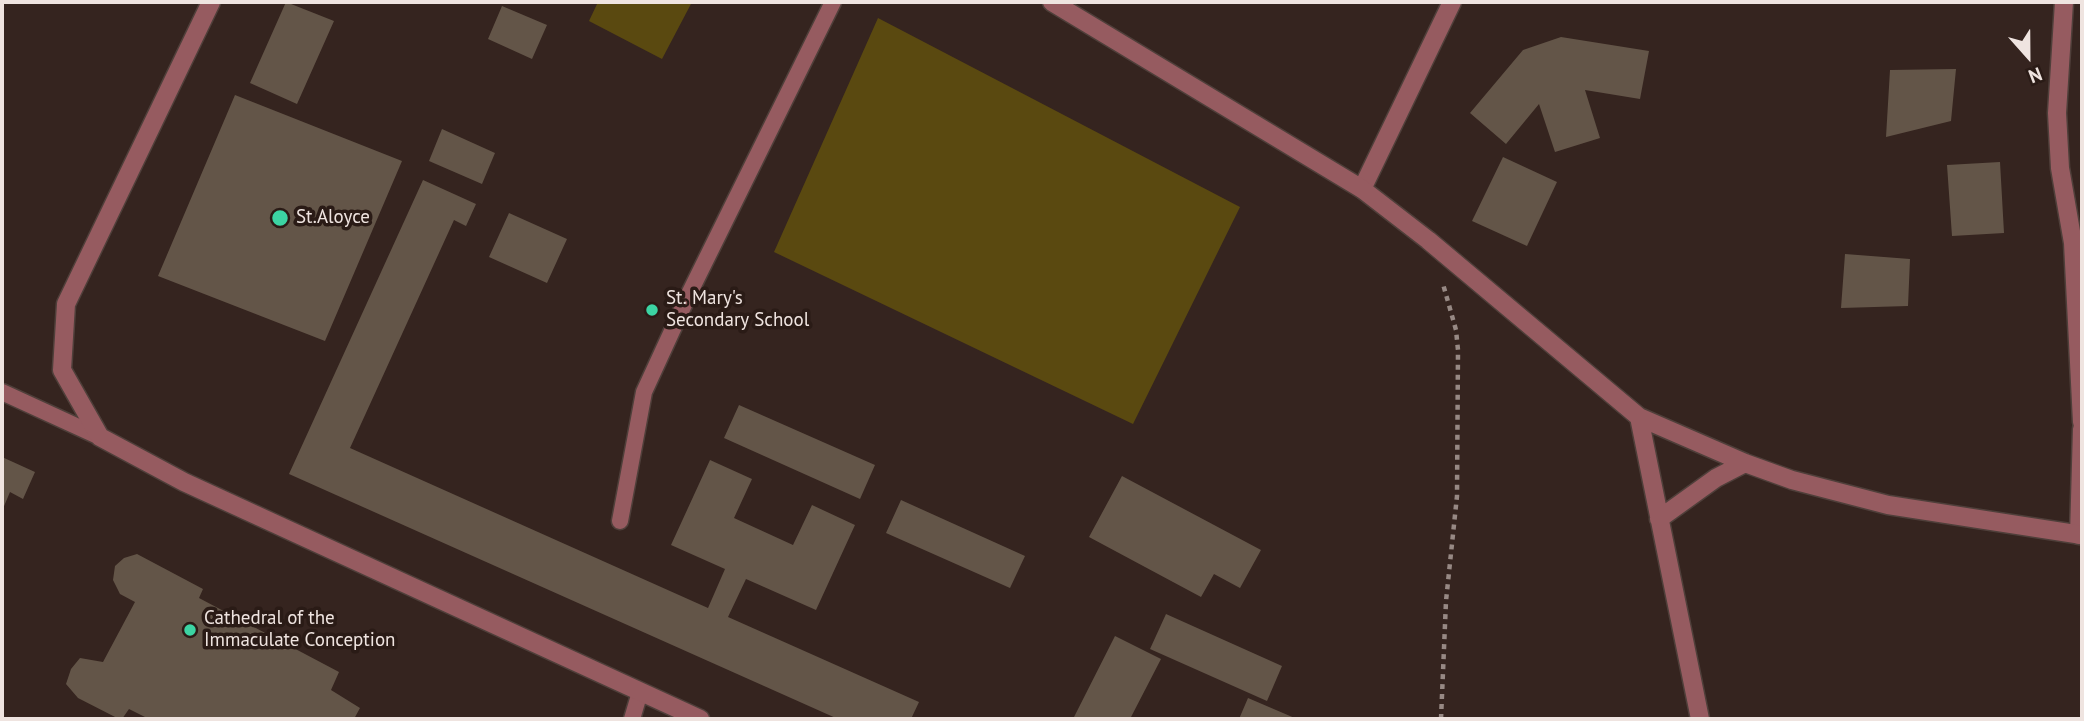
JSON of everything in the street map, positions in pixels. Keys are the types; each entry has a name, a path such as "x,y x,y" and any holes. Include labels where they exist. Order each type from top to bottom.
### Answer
{"street":[{"path":"211,2 66,304 62,370 100,437 184,482 700,719"},
{"path":"1052,2 1362,189 1428,240 1639,416 1745,463 1792,480 1888,505 2081,535 2082,429"},
{"path":"1362,189 1452,2"},
{"path":"2064,2 2057,113 2060,167 2073,243 2082,422"},
{"path":"1639,416 1699,719"},
{"path":"1659,519 1716,478 1745,463"}],"lane":[{"path":"620,521 643,392 833,2"},
{"path":"2,392 100,437"},
{"path":"632,719 640,692"}],"path":[{"path":"1428,240 1454,320 1458,350 1457,496 1446,601 1441,719"}],"shaded area":[{"path":"598,2 692,2 662,59 589,21"},
{"path":"878,18 1240,207 1133,424 774,252"}],"building":[{"path":"286,2 334,21 297,104 250,83"},
{"path":"502,6 547,25 532,59 488,39"},
{"path":"1561,37 1649,51 1640,99 1585,90 1600,138 1555,152 1539,104 1506,144 1470,113 1523,50"},
{"path":"1956,69 1951,121 1886,137 1890,70"},
{"name":"St.Aloyce","path":"235,95 402,161 325,341 158,276"},
{"path":"442,129 495,153 482,184 429,161"},
{"path":"1503,157 1557,182 1527,246 1472,221"},
{"path":"2000,162 2004,233 1952,236 1947,165"},
{"path":"423,180 476,204 466,226 454,220 350,448 708,608 725,569 671,545 710,460 752,479 734,518 793,545 812,505 855,525 816,610 746,579 728,617 919,702 911,719 838,719 289,474"},
{"path":"509,213 567,239 547,283 489,257"},
{"path":"1845,254 1910,259 1908,306 1841,308"},
{"path":"739,405 875,465 860,499 724,438"},
{"path":"2,457 35,472 23,499 10,492 2,511"},
{"path":"1122,476 1261,550 1240,588 1214,574 1201,597 1089,537"},
{"path":"901,500 1025,556 1010,588 886,533"},
{"name":"Cathedral of the Immaculate Conception","path":"137,554 203,589 199,598 339,672 331,690 360,708 354,719 149,719 129,709 122,719 119,719 78,698 66,684 71,669 80,658 103,662 135,602 120,594 113,580 115,566 124,558"},
{"path":"1166,614 1282,666 1267,701 1150,649"},
{"path":"1115,636 1161,659 1130,719 1073,719"},
{"path":"1248,698 1297,719 1239,719"}],"place":[{"name":"St.Aloyce","path":"280,218"},
{"name":"St. Mary's Secondary School","path":"652,310"},
{"name":"Cathedral of the Immaculate Conception","path":"190,630"}]}
